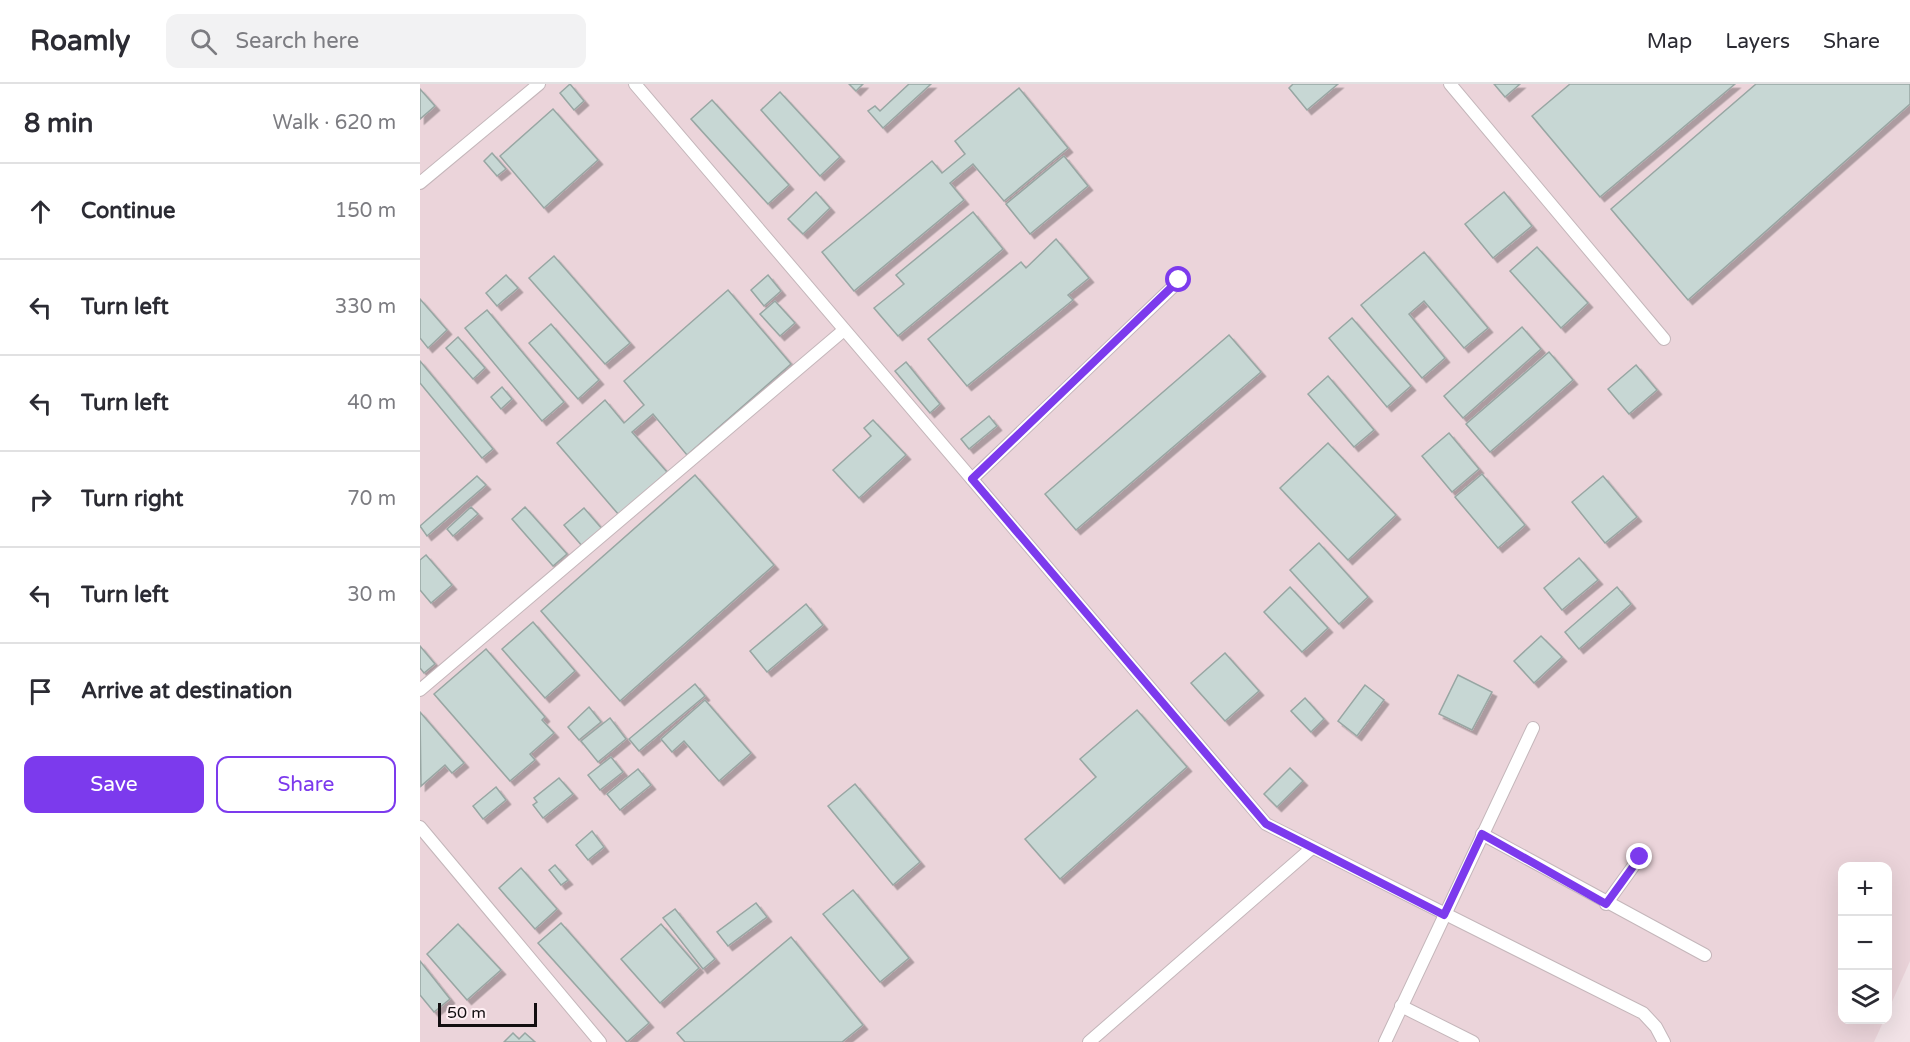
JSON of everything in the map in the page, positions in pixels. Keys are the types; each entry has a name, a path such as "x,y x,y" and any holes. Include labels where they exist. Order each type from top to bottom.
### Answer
{"street":[{"path":"420,183 539,84"},
{"path":"635,84 1266,824 1643,1013 1656,1027 1664,1042"},
{"path":"1450,84 1664,339"},
{"path":"972,479 1179,280"},
{"path":"420,690 844,330"},
{"path":"1385,1042 1533,728"},
{"path":"420,827 600,1042"},
{"path":"1482,834 1606,904 1705,955"},
{"path":"1089,1042 1312,848"},
{"path":"1606,904 1640,857"},
{"path":"1401,1006 1473,1042"}],"shaded area":[{"path":"420,84 1910,84 1910,961 1892,1002 1892,862 1838,862 1838,1024 1882,1024 1874,1042 420,1042"}],"building":[{"path":"570,84 584,101 574,110 560,93"},
{"path":"849,84 863,84 856,91"},
{"path":"909,84 931,84 883,128 868,111 875,106 880,111"},
{"path":"1293,84 1338,84 1307,110 1289,88"},
{"path":"1494,84 1520,84 1505,97"},
{"path":"1570,84 1735,84 1600,197 1532,116"},
{"path":"1756,84 1910,84 1910,104 1688,300 1611,209"},
{"path":"1019,88 1068,148 1004,201 973,164 950,183 964,200 854,291 822,252 932,161 942,173 965,154 955,141"},
{"path":"420,89 435,106 420,119"},
{"path":"780,92 840,157 820,176 761,110"},
{"path":"712,100 789,185 768,204 691,119"},
{"path":"553,109 598,160 544,208 500,156"},
{"path":"492,153 506,169 497,176 484,161"},
{"path":"1064,156 1088,186 1030,234 1006,204"},
{"path":"816,192 830,208 803,234 788,219"},
{"path":"1504,192 1532,226 1493,258 1465,224"},
{"path":"973,212 1003,249 898,336 874,308 904,284 896,275"},
{"path":"1056,239 1089,278 1068,295 1073,300 967,386 928,339 1021,262 1026,268"},
{"path":"1537,247 1588,303 1561,328 1510,271"},
{"path":"1424,252 1488,328 1464,348 1424,301 1409,314 1445,358 1422,378 1361,305"},
{"path":"554,256 630,343 605,364 529,278"},
{"path":"506,275 518,288 497,306 486,293"},
{"path":"768,275 781,291 764,306 751,290"},
{"path":"728,290 791,364 687,455 653,414 632,432 667,472 619,515 557,443 605,400 624,423 644,405 624,381"},
{"path":"420,299 447,330 428,348 420,338"},
{"path":"775,301 795,323 780,336 760,314"},
{"path":"487,310 564,402 542,421 465,328"},
{"path":"1352,318 1411,386 1387,407 1329,338"},
{"path":"551,324 599,380 578,399 529,343"},
{"path":"1522,327 1541,349 1463,418 1444,396"},
{"path":"1229,335 1261,372 1076,530 1045,494"},
{"path":"458,337 485,368 473,379 446,348"},
{"path":"1549,352 1573,380 1490,452 1466,424"},
{"path":"420,361 493,449 482,458 420,383"},
{"path":"906,362 940,404 930,413 895,371"},
{"path":"1636,365 1657,390 1629,414 1608,389"},
{"path":"1328,376 1374,430 1354,447 1308,394"},
{"path":"502,387 512,399 501,409 491,397"},
{"path":"989,416 997,426 969,449 961,439"},
{"path":"873,420 906,455 859,498 833,470 871,436 864,428"},
{"path":"1449,433 1479,469 1452,492 1422,456"},
{"path":"1328,443 1396,515 1348,560 1280,488"},
{"path":"1482,474 1525,525 1498,548 1455,497"},
{"path":"695,475 774,565 620,701 541,611"},
{"path":"477,476 486,485 427,536 420,526"},
{"path":"1603,476 1637,517 1605,543 1572,502"},
{"path":"471,507 478,514 453,536 447,529"},
{"path":"525,507 567,554 553,566 512,519"},
{"path":"584,508 603,530 583,547 564,525"},
{"path":"1319,543 1368,597 1339,624 1290,570"},
{"path":"426,555 452,585 431,603 420,590 420,560"},
{"path":"1579,558 1598,580 1562,610 1544,588"},
{"path":"1290,587 1328,628 1302,652 1264,612"},
{"path":"1617,587 1631,604 1579,649 1565,632"},
{"path":"806,604 823,625 767,672 750,651"},
{"path":"533,622 575,671 545,698 502,649"},
{"path":"1541,636 1562,657 1534,683 1514,661"},
{"path":"420,646 435,664 424,673 420,668"},
{"path":"486,649 545,717 542,720 554,733 530,754 535,760 510,781 434,694"},
{"path":"1225,653 1259,691 1225,721 1191,683"},
{"path":"1458,675 1492,692 1472,730 1439,714"},
{"path":"695,684 705,696 639,751 629,739"},
{"path":"1365,685 1384,700 1357,736 1338,721"},
{"path":"1305,698 1324,719 1311,732 1291,711"},
{"path":"705,700 751,753 719,781 684,741 672,752 661,739"},
{"path":"589,707 601,722 579,740 568,727"},
{"path":"1137,710 1187,767 1060,879 1025,839 1096,777 1080,759"},
{"path":"420,712 464,763 452,773 445,765 421,786"},
{"path":"610,718 626,739 598,762 581,741"},
{"path":"611,757 623,772 600,790 588,775"},
{"path":"1290,768 1303,781 1277,807 1264,794"},
{"path":"638,769 651,785 620,810 607,794"},
{"path":"559,778 573,794 543,818 533,805 537,802 534,798"},
{"path":"855,784 920,862 893,885 828,806"},
{"path":"496,787 506,800 483,819 473,806"},
{"path":"592,831 604,847 588,860 576,845"},
{"path":"555,865 568,880 561,885 549,870"},
{"path":"521,868 557,909 535,929 499,888"},
{"path":"853,890 909,958 880,982 823,914"},
{"path":"756,903 767,917 728,946 717,932"},
{"path":"675,909 715,959 703,969 663,918"},
{"path":"561,923 649,1023 627,1042 538,943"},
{"path":"458,924 501,970 467,1000 427,954"},
{"path":"661,924 699,968 660,1003 621,959"},
{"path":"791,937 863,1025 842,1042 685,1042 677,1033"},
{"path":"420,961 450,999 434,1012 420,995"},
{"path":"513,1033 519,1039 525,1033 535,1042 504,1042"}],"route":[{"path":"1179,280 972,479 1266,824 1444,915 1482,834 1606,904 1640,857"}]}
